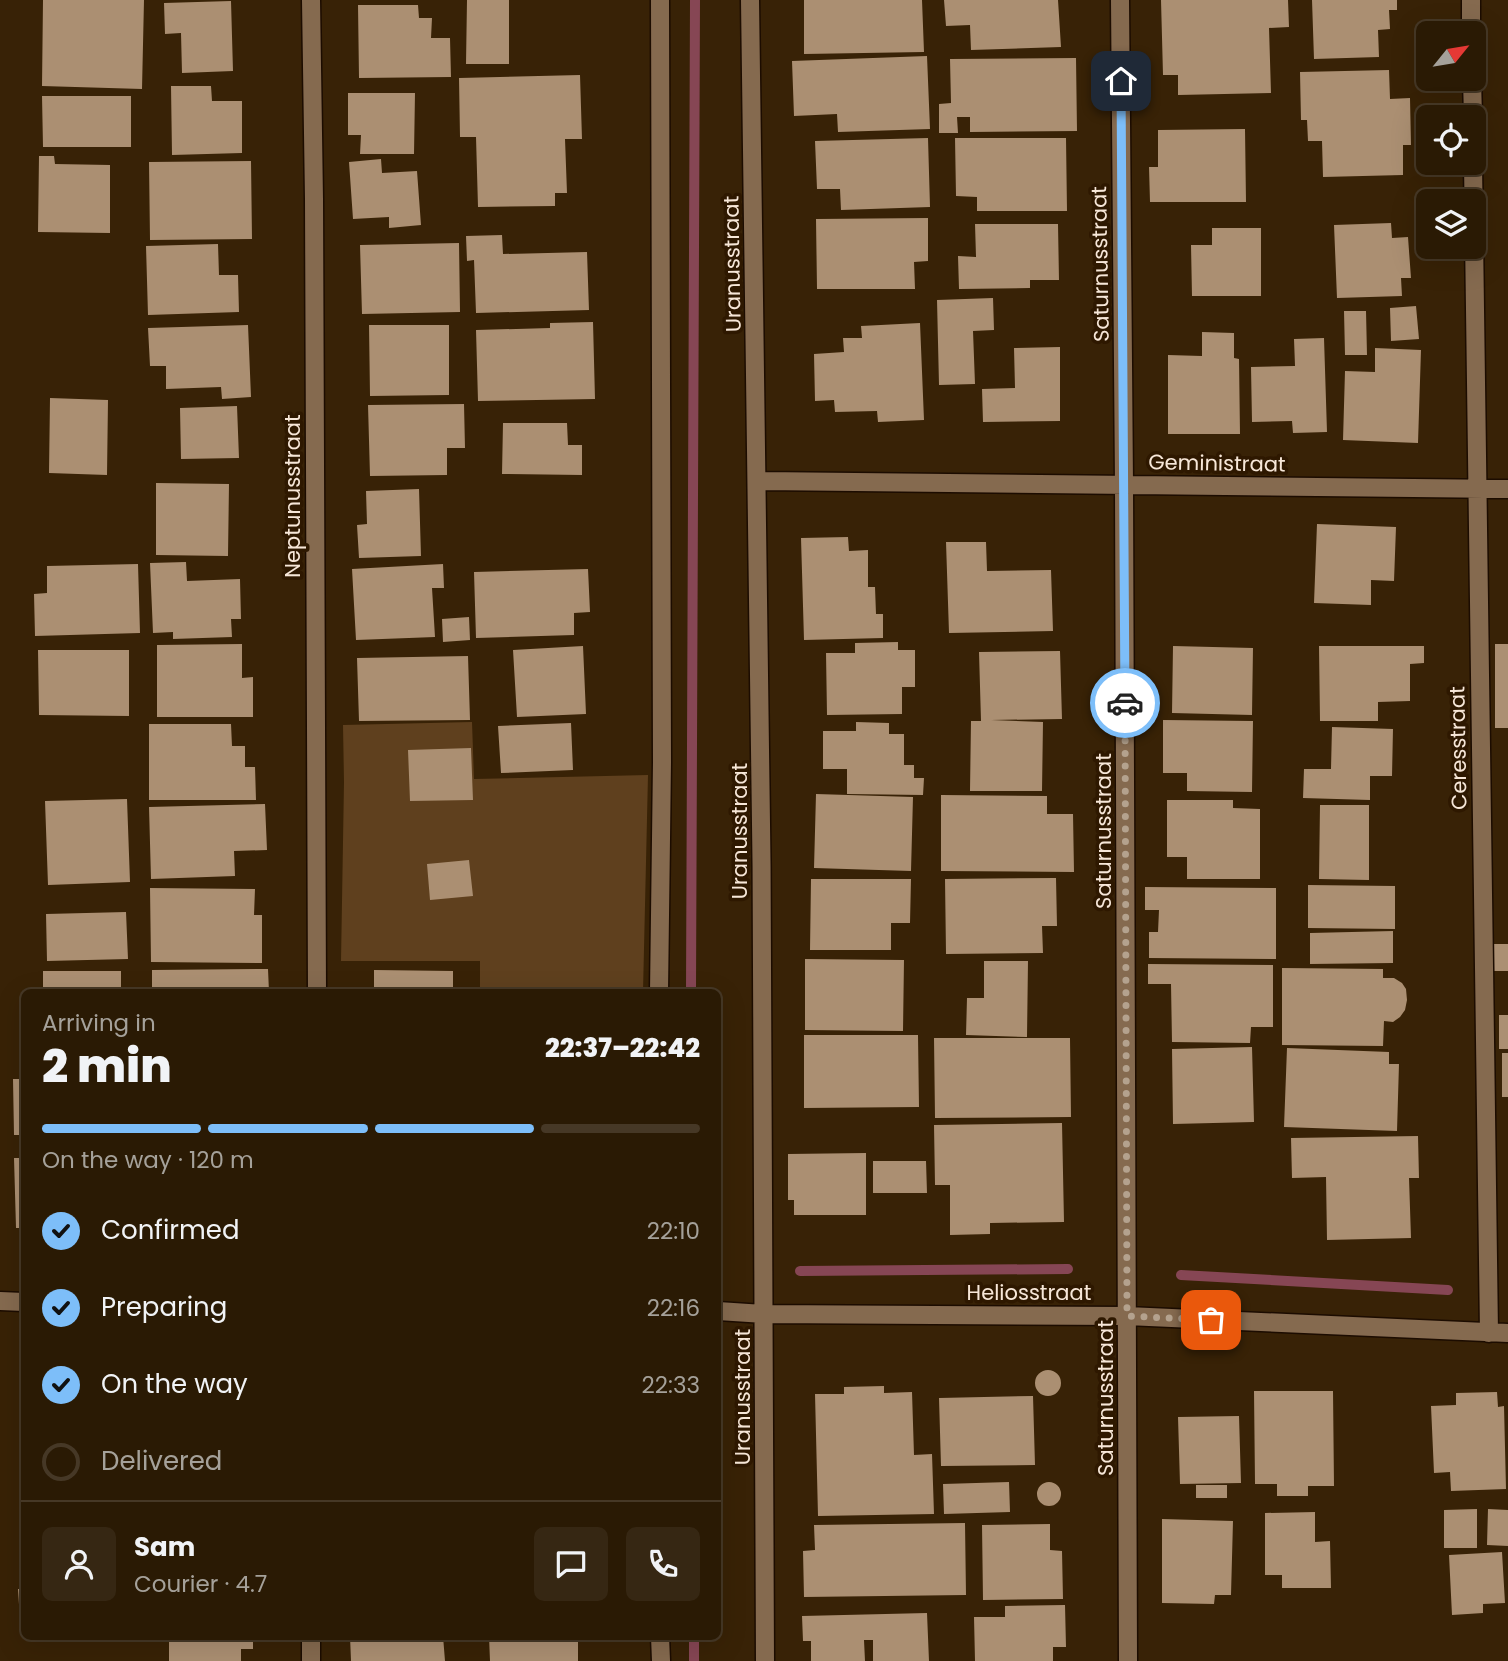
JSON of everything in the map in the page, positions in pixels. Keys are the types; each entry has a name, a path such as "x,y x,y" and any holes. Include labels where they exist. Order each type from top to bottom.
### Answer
{"street":[{"name":"Neptunusstraat","path":"311,0 317,989"},
{"path":"659,989 662,762 660,0"},
{"name":"Uranusstraat","path":"750,0 758,481 765,1661"},
{"name":"Saturnusstraat","path":"1120,0 1128,1661"},
{"path":"1471,0 1471,21"},
{"name":"Ceresstraat","path":"1473,175 1489,1333"},
{"name":"Geministraat","path":"758,481 1508,489"},
{"path":"0,1301 21,1302"},
{"name":"Heliosstraat","path":"721,1311 765,1314 1127,1316 1508,1333"},
{"path":"311,1640 311,1661"},
{"path":"660,1640 661,1661"}],"shaded area":[{"path":"472,722 474,779 648,775 643,989 480,989 480,961 341,961 343,725"}],"building":[{"path":"43,0 144,0 142,89 42,86"},
{"path":"467,0 509,0 509,64 466,64"},
{"path":"804,0 922,0 924,52 804,54"},
{"path":"944,0 1058,0 1061,47 971,50 970,25 946,26"},
{"path":"1161,0 1288,0 1289,27 1269,28 1271,93 1178,95 1178,75 1163,75"},
{"path":"1312,0 1397,0 1397,10 1389,10 1390,29 1378,30 1379,57 1314,59"},
{"path":"231,1 233,71 182,73 181,33 165,34 164,3"},
{"path":"358,5 418,5 419,18 432,18 431,38 450,38 451,77 359,78"},
{"path":"927,56 930,129 838,132 837,114 794,116 792,61"},
{"path":"1076,58 1077,131 970,132 970,117 957,117 958,133 939,133 939,104 951,103 950,59"},
{"path":"1389,70 1390,99 1410,98 1411,145 1403,145 1403,175 1323,177 1322,141 1308,141 1307,120 1301,120 1300,72"},
{"path":"580,75 582,139 565,139 567,193 555,193 555,206 478,207 476,137 460,137 459,78"},
{"path":"171,86 211,86 212,101 242,101 242,153 172,155"},
{"path":"348,93 415,93 414,154 360,154 361,135 348,135"},
{"path":"42,96 131,96 131,147 43,147"},
{"path":"1245,129 1246,202 1150,202 1149,167 1158,167 1158,130"},
{"path":"928,138 930,207 841,210 840,189 817,189 815,141"},
{"path":"955,138 1066,138 1067,211 977,211 977,197 956,196"},
{"path":"39,156 54,156 55,164 110,165 110,233 38,232"},
{"path":"381,159 382,173 417,171 421,225 389,228 389,217 353,219 349,162"},
{"path":"251,161 252,239 150,240 149,162"},
{"path":"928,218 928,261 914,262 915,289 817,289 816,219"},
{"path":"1391,223 1392,238 1408,237 1411,278 1401,278 1402,296 1337,298 1334,225"},
{"path":"975,224 1058,224 1059,280 1030,280 1030,288 959,289 958,256 976,257"},
{"path":"1212,228 1261,228 1261,296 1192,296 1191,245 1212,245"},
{"path":"502,235 503,254 587,252 589,310 476,313 474,260 467,261 466,236"},
{"path":"459,243 460,312 362,314 360,245"},
{"path":"218,244 219,275 238,275 239,312 148,315 146,246"},
{"path":"993,298 994,330 973,331 975,384 939,385 937,300"},
{"path":"1416,306 1419,339 1391,341 1390,308"},
{"path":"1344,311 1366,311 1367,355 1345,355"},
{"path":"593,322 595,399 478,401 476,330 550,328 550,323"},
{"path":"920,323 924,420 878,422 877,411 835,412 834,400 815,401 814,354 844,352 843,338 862,338 861,326"},
{"path":"248,325 251,397 222,399 221,387 166,389 166,366 150,366 148,328"},
{"path":"369,325 449,325 449,395 370,396"},
{"path":"1202,332 1234,333 1234,358 1239,359 1240,434 1168,434 1168,355 1202,356"},
{"path":"1324,338 1327,432 1293,433 1292,421 1252,422 1251,367 1295,366 1294,339"},
{"path":"1060,347 1060,421 983,422 982,389 1015,388 1014,348"},
{"path":"1375,348 1421,350 1418,443 1343,440 1345,371 1375,372"},
{"path":"50,398 108,400 107,475 49,473"},
{"path":"464,404 465,448 447,448 447,475 370,476 368,405"},
{"path":"237,406 239,458 181,459 180,408"},
{"path":"503,423 567,423 568,445 582,445 582,475 502,474"},
{"path":"156,483 229,484 228,556 156,555"},
{"path":"419,489 421,556 359,558 357,525 367,524 366,491"},
{"path":"1317,524 1396,527 1394,581 1371,580 1371,605 1314,603"},
{"path":"848,537 849,551 868,550 868,587 875,587 876,614 883,614 883,638 804,640 801,538"},
{"path":"946,542 986,542 987,571 1051,570 1053,631 949,633"},
{"path":"186,562 187,581 240,579 241,619 231,619 232,637 173,639 173,632 153,633 150,563"},
{"path":"138,564 140,633 35,636 34,594 47,593 47,566"},
{"path":"443,564 444,588 432,588 435,637 356,640 352,569"},
{"path":"588,569 590,612 574,613 574,635 476,638 474,572"},
{"path":"469,617 470,640 443,642 442,619"},
{"path":"898,642 898,650 915,650 915,687 902,687 902,714 827,715 826,653 855,653 855,643"},
{"path":"242,644 242,678 253,677 253,717 157,717 157,645"},
{"path":"1495,644 1508,644 1508,728 1495,728"},
{"path":"583,646 586,714 517,717 513,650"},
{"path":"1173,646 1253,648 1252,715 1172,713"},
{"path":"1319,646 1424,646 1424,663 1410,664 1410,701 1378,702 1378,721 1320,721"},
{"path":"38,650 129,650 129,716 39,715"},
{"path":"1060,651 1062,719 991,720 1043,722 1042,791 970,791 971,721 981,721 979,652"},
{"path":"468,656 470,720 359,721 357,658"},
{"path":"1163,720 1253,721 1252,792 1187,791 1187,773 1163,773"},
{"path":"856,722 889,723 889,734 904,734 904,765 914,765 914,778 924,778 923,795 847,794 847,769 823,769 823,731 856,731"},
{"path":"571,723 573,770 501,773 498,726"},
{"path":"149,724 231,724 232,746 245,746 245,767 255,767 256,800 149,800"},
{"path":"1332,727 1393,729 1392,776 1370,776 1370,800 1303,798 1304,769 1331,769"},
{"path":"471,748 473,800 410,801 408,750"},
{"path":"816,794 913,797 911,871 814,868"},
{"path":"941,795 1047,796 1047,814 1073,814 1074,872 941,871"},
{"path":"127,799 130,882 48,885 45,801"},
{"path":"1167,800 1233,800 1233,808 1260,809 1260,879 1187,879 1187,857 1167,857"},
{"path":"265,804 267,850 234,851 235,876 151,879 149,807"},
{"path":"1320,805 1369,805 1369,880 1319,879"},
{"path":"469,860 473,896 430,900 427,864"},
{"path":"1056,878 1057,926 1042,926 1043,953 946,954 945,879"},
{"path":"811,879 911,879 910,923 891,923 891,950 810,950"},
{"path":"1308,885 1395,886 1395,929 1308,928"},
{"path":"1145,887 1276,888 1276,959 1149,958 1149,932 1158,932 1159,910 1145,910"},
{"path":"150,888 255,889 254,915 262,915 262,963 151,962"},
{"path":"126,912 128,959 47,961 46,914"},
{"path":"1393,931 1393,963 1310,964 1310,933"},
{"path":"1491,944 1508,944 1508,971 1492,971"},
{"path":"805,959 904,960 903,1031 805,1030"},
{"path":"984,961 1028,961 1027,1037 966,1035 967,998 984,998"},
{"path":"1148,964 1273,965 1273,1027 1251,1027 1250,1043 1172,1042 1171,984 1148,984"},
{"path":"1282,968 1383,969 1383,978 1394,978 1406,989 1405,1010 1393,1022 1384,1021 1383,1046 1282,1045"},
{"path":"268,969 269,989 152,989 152,970"},
{"path":"374,970 453,971 453,989 374,989"},
{"path":"43,971 121,971 121,989 43,989"},
{"path":"1499,1015 1508,1015 1508,1049 1499,1049"},
{"path":"804,1035 918,1035 919,1107 804,1108"},
{"path":"934,1038 1070,1038 1071,1117 935,1118"},
{"path":"1252,1047 1254,1122 1173,1124 1172,1049"},
{"path":"1287,1048 1389,1052 1389,1064 1399,1064 1397,1131 1284,1127"},
{"path":"1502,1053 1508,1053 1508,1097 1502,1097"},
{"path":"13,1079 21,1079 21,1135 14,1135"},
{"path":"1062,1123 1064,1222 990,1223 990,1234 950,1235 950,1185 935,1185 934,1125"},
{"path":"1418,1136 1419,1178 1409,1178 1411,1238 1327,1240 1326,1177 1292,1178 1291,1138"},
{"path":"866,1153 866,1215 794,1215 794,1200 788,1200 788,1154"},
{"path":"14,1158 21,1158 21,1228 16,1228"},
{"path":"873,1161 926,1161 927,1193 873,1193"},
{"path":"1048,1370 1057,1374 1061,1383 1057,1392 1048,1396 1039,1392 1035,1383 1039,1374"},
{"path":"884,1386 884,1393 912,1392 914,1455 932,1454 934,1514 818,1516 815,1394 844,1394 844,1387"},
{"path":"1254,1391 1333,1391 1334,1486 1308,1486 1308,1496 1277,1496 1277,1484 1255,1484"},
{"path":"1497,1392 1498,1407 1504,1406 1506,1489 1451,1491 1450,1472 1434,1473 1431,1406 1456,1405 1456,1393"},
{"path":"1033,1396 1035,1465 941,1466 939,1398"},
{"path":"1239,1416 1241,1483 1180,1484 1178,1417"},
{"path":"1009,1482 1010,1512 944,1514 943,1484"},
{"path":"1049,1482 1060,1489 1061,1494 1054,1505 1049,1506 1038,1499 1037,1494 1044,1483"},
{"path":"1196,1485 1227,1485 1227,1498 1196,1498"},
{"path":"1477,1509 1477,1548 1444,1548 1444,1510"},
{"path":"1488,1509 1508,1510 1508,1546 1487,1545"},
{"path":"1315,1512 1315,1542 1330,1541 1331,1588 1282,1588 1282,1575 1265,1575 1265,1513"},
{"path":"1162,1519 1233,1521 1231,1595 1215,1595 1214,1604 1162,1603"},
{"path":"965,1523 966,1595 804,1597 803,1551 815,1550 814,1525"},
{"path":"1050,1524 1050,1550 1062,1551 1063,1599 983,1600 982,1525"},
{"path":"1502,1552 1505,1603 1483,1604 1483,1613 1452,1615 1449,1555"},
{"path":"18,1589 21,1589 20,1620"},
{"path":"1065,1605 1066,1647 1053,1647 1053,1661 975,1661 974,1617 1005,1617 1005,1606"},
{"path":"927,1613 929,1661 873,1661 873,1640 864,1640 865,1661 811,1661 811,1641 803,1641 802,1616"},
{"path":"169,1640 253,1640 253,1649 241,1649 241,1661 169,1661"},
{"path":"350,1640 443,1640 445,1661 351,1661"},
{"path":"489,1640 578,1640 578,1661 490,1661"}],"waterway":[{"path":"691,989 695,0"},
{"path":"800,1271 1068,1269"},
{"path":"1181,1275 1448,1290"},
{"path":"694,1640 694,1661"}],"way so far":[{"path":"1125,703 1127,1316 1211,1320"}],"route":[{"path":"1121,81 1125,703"}]}
